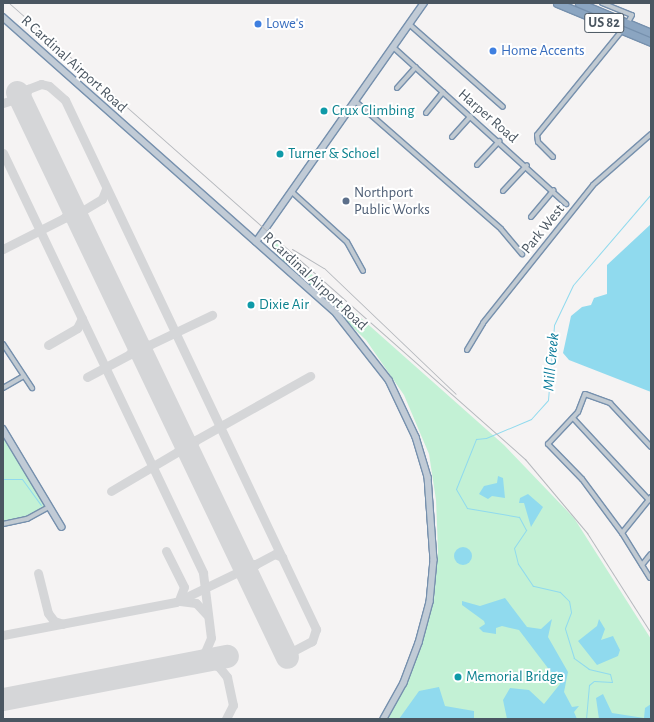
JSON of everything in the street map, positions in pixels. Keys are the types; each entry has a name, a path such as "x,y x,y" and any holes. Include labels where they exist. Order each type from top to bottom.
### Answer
{"highway":[{"name":"US 82","path":"557,3 651,42"},
{"name":"US 82","path":"579,3 651,33"}],"main road":[{"path":"256,242 424,3"},
{"name":"R Cardinal Airport Road","path":"3,18 337,314 366,345 399,398 422,457 434,518 430,602 412,664 384,719"},
{"path":"3,429 62,527"}],"street":[{"path":"553,157 538,142 536,135 628,23 632,15 602,3"},
{"name":"Harper Road","path":"409,24 503,107"},
{"name":"Harper Road","path":"393,47 554,190 566,204"},
{"path":"397,88 416,67"},
{"path":"426,113 443,92"},
{"path":"355,100 501,229 522,254"},
{"path":"452,137 471,116"},
{"name":"Park West","path":"467,350 483,323 593,185 651,134"},
{"path":"478,165 499,141"},
{"path":"503,191 527,166"},
{"path":"531,217 554,190"},
{"path":"292,192 347,242 363,271"},
{"path":"3,344 32,388"},
{"path":"3,388 24,376"},
{"path":"650,578 622,532 582,479 548,444 573,418 585,394 600,397 651,447"},
{"path":"573,418 650,498 622,532"},
{"path":"3,524 27,519 49,507"},
{"path":"642,565 651,554"}],"green space":[{"path":"273,240 504,445 574,518 651,639 651,719 386,719 421,648 434,600 438,551 436,500 429,454 404,395 366,340 282,260 272,246"},
{"path":"3,429 49,507 33,517 3,524"}],"water":[{"path":"651,224 651,392 569,360 563,353 571,316 582,307 591,305 594,298 607,294 607,265"},
{"path":"498,476 503,478 505,498 492,496 488,499 479,494 484,486 497,483"},
{"path":"528,494 543,507 531,527 524,503 519,503 520,498"},
{"path":"459,547 467,547 472,552 470,563 467,565 459,565 454,560 454,552"},
{"path":"505,598 527,627 541,629 552,619 548,637 568,672 564,692 572,707 579,706 574,712 577,719 507,719 503,700 510,688 529,690 544,704 560,684 519,630 502,626 496,628 496,634 483,632 479,628 485,624 484,621 462,605 462,601 480,606"},
{"path":"599,619 605,629 601,640 613,636 620,650 618,656 597,665 578,641 597,626"},
{"path":"439,687 445,706 474,711 474,719 399,719 419,691"},
{"path":"603,694 612,713 644,718 645,708 651,704 651,719 599,719 596,698"}],"waterway":[{"name":"Mill Creek","path":"586,719 589,685 594,681 612,682 610,674 589,669 574,658 565,628 571,612 569,601 560,592 533,586 518,564 514,548 526,530 519,517 467,508 456,489 476,439 486,438 531,419 548,400 554,325 573,285 651,194"},
{"path":"3,479 22,479 41,505"}],"taxiway":[{"path":"3,103 12,100 23,104 28,89 41,84 49,86 65,100 316,629 312,641 286,655"},
{"path":"3,153 203,573 211,638 205,652 190,663"},
{"path":"79,222 82,211 102,199 106,189"},
{"path":"3,249 64,218 70,211 70,203"},
{"path":"130,354 136,341 149,345 212,315"},
{"path":"48,345 77,328 82,318"},
{"path":"87,377 130,354 138,354 145,359"},
{"path":"191,456 191,447 196,440 310,376"},
{"path":"111,491 177,452 182,445 181,435"},
{"path":"166,551 184,587 179,600"},
{"path":"249,577 250,569 256,564 275,554 282,557"},
{"path":"240,558 247,564 256,564"},
{"path":"3,635 176,602 238,572 249,577"},
{"path":"38,573 48,613 54,621 63,624"},
{"path":"180,601 196,603 207,615"},
{"path":"204,660 219,667 227,677 233,705 226,719"}],"runway":[{"path":"17,92 287,657"},
{"path":"3,699 227,656"}],"railway":[{"path":"9,3 525,459 587,533 651,633"},
{"path":"292,249 324,268 456,394"}],"place":[{"name":"Lowe's","path":"258,24"},
{"name":"Home Accents","path":"493,51"},
{"name":"Crux Climbing","path":"324,111"},
{"name":"Turner & Schoel","path":"280,154"},
{"name":"Northport Public Works","path":"346,201"},
{"name":"Dixie Air","path":"251,305"},
{"name":"Memorial Bridge","path":"458,677"}]}
